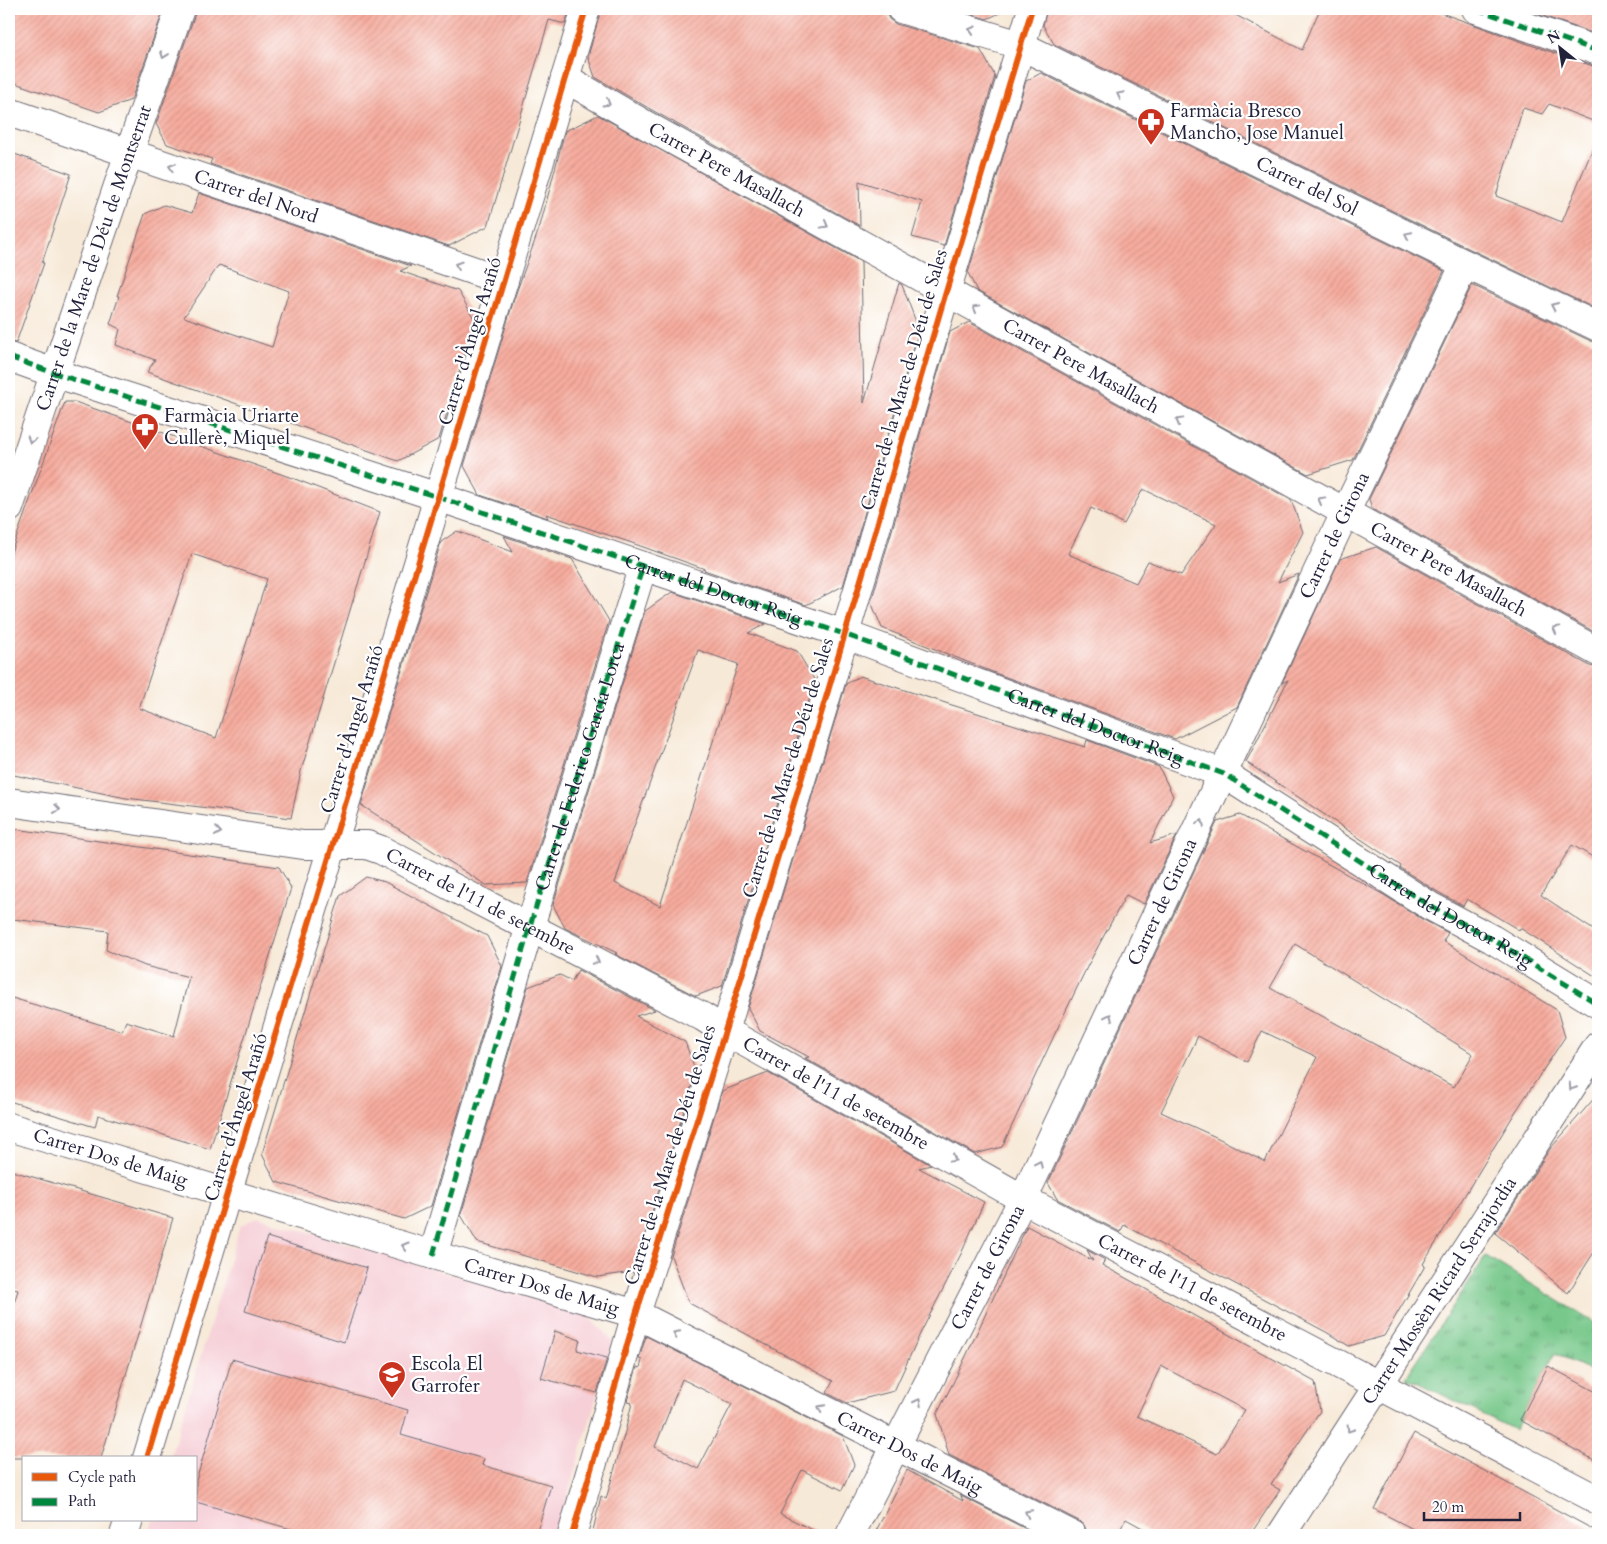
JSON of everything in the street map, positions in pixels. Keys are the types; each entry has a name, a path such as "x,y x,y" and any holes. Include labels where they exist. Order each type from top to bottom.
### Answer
{"street":[{"name":"Carrer de la Mare de Déu de Montserrat","path":"9,508 129,153 180,9"},
{"name":"Carrer d'Àngel Arañó","path":"148,1456 334,846 586,9"},
{"name":"Carrer del Sol","path":"901,9 1020,46 1598,327"},
{"name":"Carrer de la Mare de Déu de Sales","path":"572,1535 636,1314 724,1031 1032,9"},
{"path":"1476,9 1598,51"},
{"name":"Carrer Pere Masallach","path":"565,78 946,292 1598,652"},
{"name":"Carrer del Nord","path":"9,112 504,281"},
{"name":"Carrer de Girona","path":"850,1535 1023,1199 1345,513 1465,264"},
{"name":"Carrer del Doctor Reig","path":"9,357 438,497 844,634 1224,774 1430,906 1492,938 1598,1004"},
{"name":"Carrer de Federico García Lorca","path":"432,1255 530,926 644,566"},
{"name":"Carrer de l'11 de setembre","path":"9,802 303,845 334,846 351,844 366,845 381,850 702,1017 1023,1199 1598,1500"},
{"name":"Carrer Mossèn Ricard Serrajordia","path":"1281,1535 1598,1046"},
{"name":"Carrer Dos de Maig","path":"9,1127 432,1255 636,1314 1072,1535"},
{"path":"124,1535 128,1522"}],"shaded area":[{"name":"Escola El Garrofer","path":"257,1217 585,1314 613,1341 556,1535 147,1535 151,1522 198,1522 198,1456 171,1456 240,1226"}],"green space":[{"path":"1486,1256 1598,1325 1598,1374 1555,1353 1515,1430 1406,1377"}],"building":[{"path":"9,9 164,9 131,100 99,112 9,81"},
{"path":"195,9 570,9 565,24 549,20 488,226 449,246 210,164 212,159 167,144 156,124 195,14"},
{"path":"601,9 886,9 889,19 896,24 980,49 995,76 944,246 912,237 922,202 859,181 860,226 595,77 588,57"},
{"path":"954,9 1008,9 987,19"},
{"path":"1047,9 1224,9 1302,50 1320,9 1430,9 1531,45 1598,66 1598,123 1549,104 1542,114 1523,108 1496,196 1562,222 1598,136 1598,310 1054,44 1043,25"},
{"path":"1542,9 1598,9 1598,35 1540,15"},
{"path":"1041,73 1444,271 1353,460 1308,474 977,291 968,273 1026,81"},
{"path":"598,115 861,262 864,403 899,283 902,285 919,330 843,586 806,605 629,542 546,514 548,518 480,495 464,466 514,299 540,226 565,131"},
{"path":"9,152 71,174 42,263 44,263 16,343 9,342"},
{"path":"199,193 411,266 400,271 458,291 475,320 439,439 398,461 147,372 155,360 116,345 120,329 110,324 119,296 117,296 145,214 164,205 192,213","holes":["219,265 289,291 272,347 184,317"]},
{"path":"1472,285 1591,341 1598,342 1598,634 1372,509 1369,499"},
{"path":"969,322 1291,500 1303,532 1278,582 1299,574 1237,707 1175,739 995,673 882,628 871,602 950,332","holes":["1143,489 1216,524 1181,575 1148,561 1136,583 1068,554 1091,508 1124,524"]},
{"path":"65,402 75,402 295,479 380,512 301,771 291,818 126,798 9,774 9,558","holes":["192,554 267,579 216,738 139,708"]},
{"path":"457,531 513,552 504,536 572,559 609,621 527,883 486,885 361,805 441,542"},
{"path":"1376,547 1590,666 1598,668 1598,860 1572,845 1541,895 1598,933 1598,978 1520,928 1519,930 1467,899 1463,906 1438,892 1246,762 1288,680 1282,683 1340,559"},
{"path":"672,592 766,624 748,633 797,651 815,681 722,986 696,996 615,954 617,953 565,928 553,905 645,611","holes":["698,650 738,664 660,906 615,883"]},
{"path":"860,676 1085,747 1087,740 1159,767 1173,796 1150,843 1177,835 1144,904 1126,895 1088,965 1002,1147 975,1154 805,1058 809,1057 760,1031 748,1008 846,684"},
{"path":"1240,815 1448,933 1443,941 1557,1010 1565,1037 1516,1111 1423,1264 1425,1266 1384,1336 1349,1346 1124,1225 1120,1232 1057,1199 1048,1183 1217,822","holes":["1295,944 1473,1054 1454,1087 1270,988","1262,1031 1317,1057 1265,1162 1161,1112 1198,1036 1247,1062"]},
{"path":"9,828 279,867 291,888 210,1149 98,1115 95,1127 9,1101 9,997 122,1031 126,1021 174,1036 189,977 145,966 106,950 108,931 13,919 9,915"},
{"path":"366,877 385,882 487,936 502,966 431,1206 404,1219 276,1182 262,1154 340,896"},
{"path":"578,970 655,1010 636,1016 685,1042 696,1072 633,1272 597,1277 477,1242 461,1215 528,987 560,975 572,981"},
{"path":"768,1073 931,1165 919,1168 984,1202 961,1254 920,1334 894,1391 847,1403 827,1393 833,1381 689,1303 671,1256 722,1091"},
{"path":"1598,1094 1598,1246 1568,1293 1495,1233 1550,1149"},
{"path":"9,1170 173,1218 102,1456 22,1456 22,1458 9,1458 9,1320 18,1290 9,1288"},
{"path":"1027,1226 1093,1261 1087,1250 1105,1260 1102,1265 1315,1382 1320,1411 1271,1485 1280,1490 1250,1535 1155,1535 1126,1519 1117,1535 1087,1535 1085,1527 1079,1521 949,1455 937,1414","holes":["1161,1366 1245,1410 1217,1454 1137,1416"]},
{"path":"267,1237 367,1268 344,1342 245,1311"},
{"path":"555,1331 580,1340 577,1350 607,1358 597,1393 541,1378"},
{"path":"646,1336 843,1436 854,1465 842,1490 802,1470 780,1514 823,1535 592,1535 601,1496 606,1499 625,1432 632,1403 627,1401 637,1367 640,1368 642,1360 639,1359","holes":["682,1379 732,1404 698,1469 655,1447"]},
{"path":"232,1359 408,1410 401,1435 484,1459 482,1465 551,1485 536,1535 312,1535 198,1503 198,1474"},
{"path":"1548,1366 1598,1393 1598,1462 1520,1420"},
{"path":"1414,1433 1598,1532 1598,1535 1425,1535 1374,1509"},
{"path":"907,1470 963,1501 961,1496 1038,1535 874,1535"}],"marked path":[{"path":"1476,9 1598,51"},
{"path":"9,357 438,497 844,634 1224,774 1430,906 1492,939 1598,1004"},
{"path":"433,1255 530,926 643,566"}],"cycle path":[{"path":"148,1456 586,9"},
{"path":"572,1535 636,1314 725,1031 1032,9"}],"place":[{"name":"Farmàcia Bresco Mancho, Jose Manuel","path":"1151,146"},
{"name":"Farmàcia Uriarte Cullerè, Miquel","path":"145,451"},
{"name":"Escola El Garrofer","path":"392,1399"}]}
